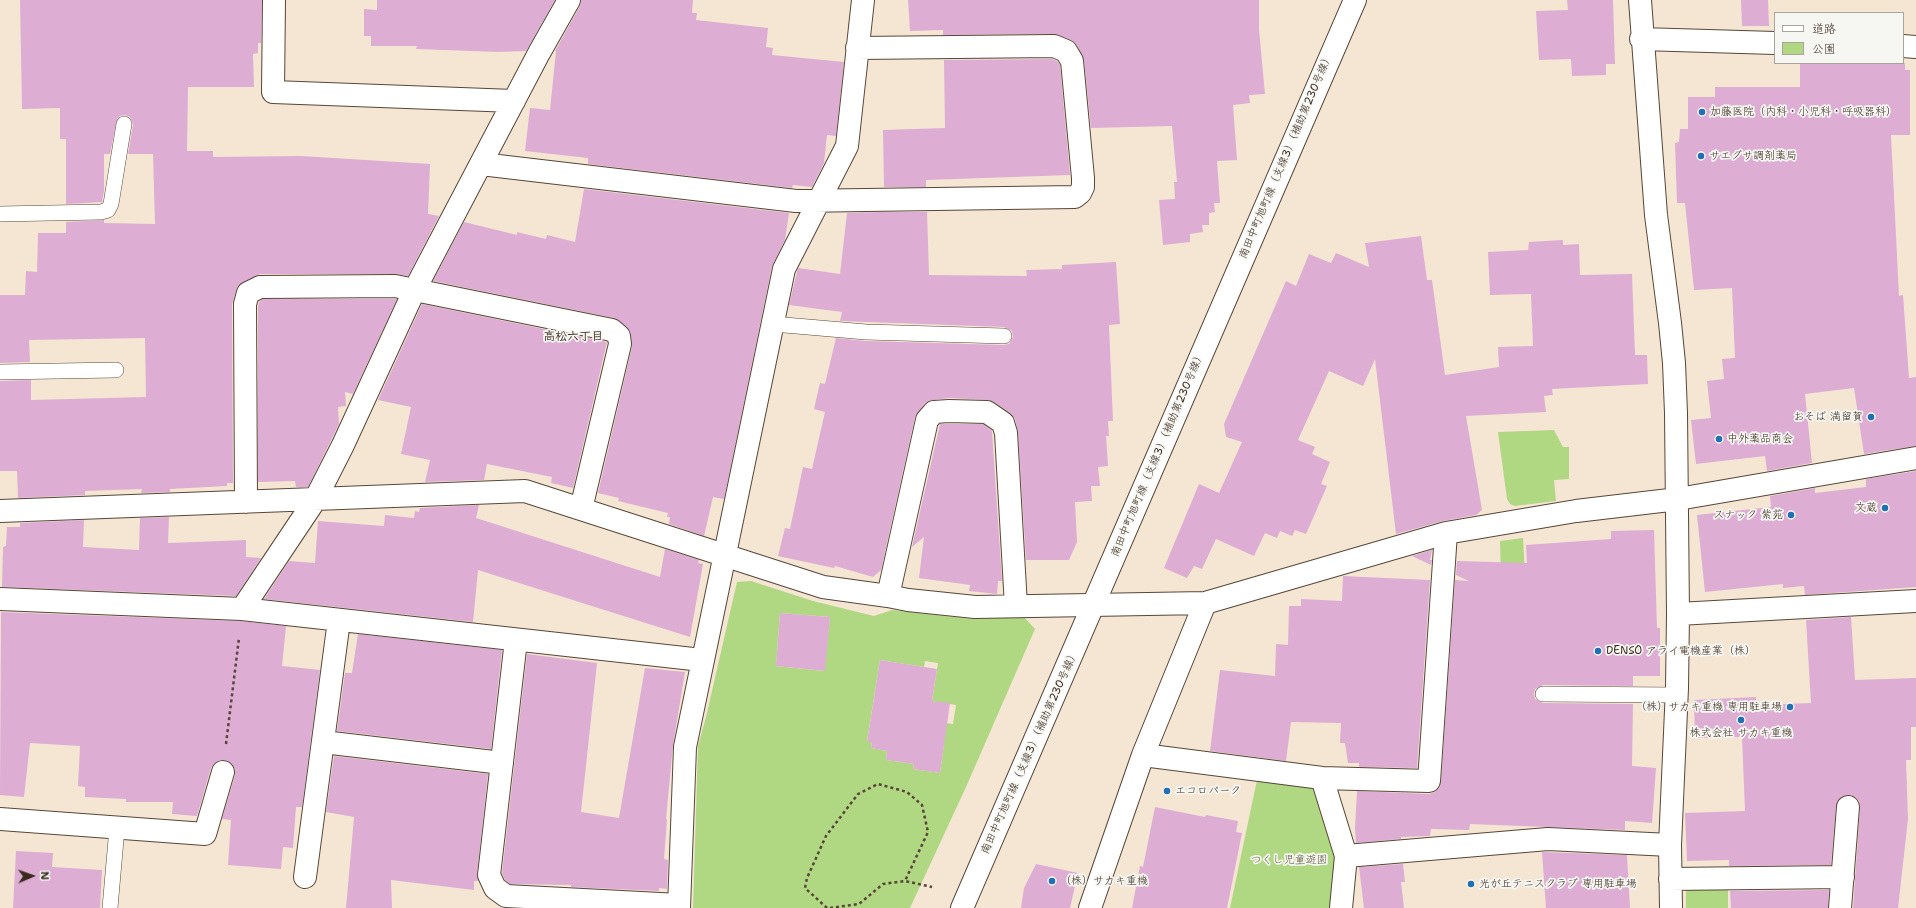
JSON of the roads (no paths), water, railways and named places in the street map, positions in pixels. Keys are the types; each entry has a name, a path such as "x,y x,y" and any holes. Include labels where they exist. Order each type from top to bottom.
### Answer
{"street":[{"path":"274,0 273,92 514,101"},
{"path":"242,609 315,500 343,445 415,289 569,0"},
{"path":"516,640 489,875 495,888 506,896 679,907 685,747 702,660 784,268 847,146 862,0"},
{"name":"南田中町旭町線（支線3）（補助第230号線）","path":"962,908 1355,0"},
{"path":"1640,0 1641,39 1656,215 1674,364 1678,499 1678,614 1677,695 1670,845 1671,908"},
{"path":"1641,39 1774,42"},
{"path":"481,164 796,201 1075,197 1080,193 1083,187 1072,61 1066,51 1054,46 857,48"},
{"path":"1904,46 1916,47"},
{"path":"246,502 245,304 248,294 260,287 395,286 612,330 619,336 620,344 581,509"},
{"path":"888,596 927,420 934,412 986,412 1003,423 1006,433 1016,606"},
{"path":"0,511 525,491 823,587 908,600 975,607 1205,603 1446,533 1576,511 1678,499 1916,458"},
{"path":"1143,755 1322,778 1429,781 1446,533"},
{"path":"0,599 242,609 702,660"},
{"path":"1678,614 1916,601"},
{"path":"1090,908 1143,755 1205,603"},
{"path":"305,877 339,620"},
{"path":"323,742 502,763"},
{"path":"0,819 205,834 223,772"},
{"path":"1322,778 1346,856 1341,908"},
{"path":"1840,908 1848,807"},
{"path":"1346,856 1548,839 1670,845"},
{"path":"1670,878 1843,877"}],"lane":[{"path":"0,214 101,212 108,210 111,204 124,124"},
{"path":"772,324 866,332 1004,336"},
{"path":"0,372 116,370"},
{"path":"1543,694 1677,695"},
{"path":"110,908 117,828"}],"place":[{"name":"加藤医院（内科・小児科・呼吸器科）","path":"1702,112"},
{"name":"サエグサ調剤薬局","path":"1701,156"},
{"name":"おそば 満留賀","path":"1871,417"},
{"name":"中外薬品商会","path":"1719,439"},
{"name":"文蔵","path":"1885,508"},
{"name":"スナック 紫苑","path":"1791,515"},
{"name":"DENSO アライ電機産業（株）","path":"1598,651"},
{"name":"（株）サカキ重機 専用駐車場","path":"1790,707"},
{"name":"株式会社 サカキ重機","path":"1741,720"},
{"name":"エコロパーク","path":"1167,791"},
{"name":"（株）サカキ重機","path":"1052,881"},
{"name":"光が丘テニスクラブ 専用駐車場","path":"1471,884"}],"district":[{"name":"高松六丁目","path":"573,337"}],"park label":[{"name":"つくし児童遊園","path":"1289,860"}]}
